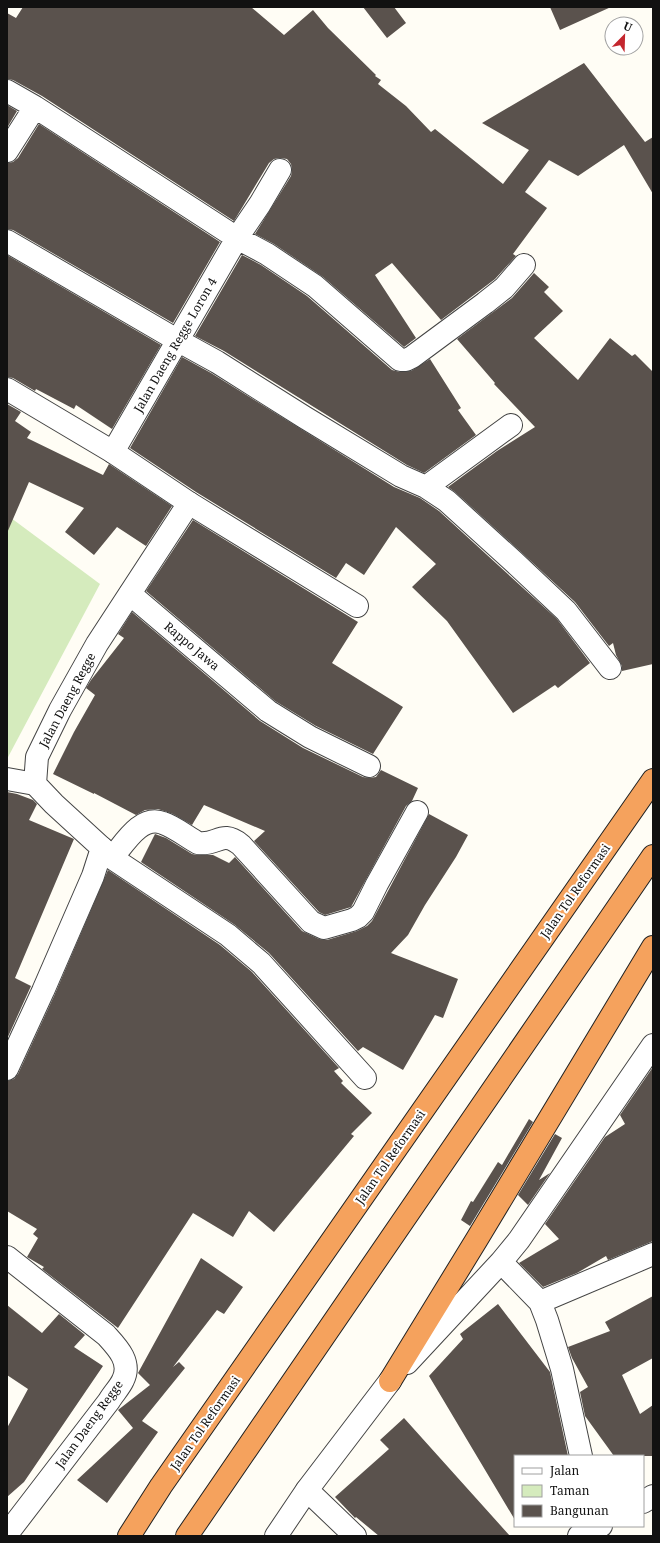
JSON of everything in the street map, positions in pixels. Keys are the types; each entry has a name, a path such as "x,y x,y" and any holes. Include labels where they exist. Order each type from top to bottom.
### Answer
{"highway":[{"name":"Jalan Tol Reformasi","path":"129,1536 170,1473 653,780"},
{"path":"187,1536 653,856"},
{"path":"390,1381 653,947"}],"street":[{"path":"7,91 35,107 237,238 267,254 315,286 392,355 402,360 412,358 485,303 504,288 524,265"},
{"path":"7,151 35,107"},
{"name":"Jalan Daeng Regge Loron 4","path":"113,452 237,238 260,204 280,170"},
{"path":"7,241 217,362 401,476 426,487 447,500 566,611 610,668"},
{"path":"7,388 113,452 190,503 357,606"},
{"path":"426,487 511,425"},
{"name":"Jalan Daeng Regge","path":"36,784 37,757 60,710 97,644 190,503"},
{"name":"Rappo Jawa","path":"130,594 268,711 310,737 369,766"},
{"path":"7,778 36,784 54,804 107,853 228,935 262,963 365,1078"},
{"path":"7,1070 14,1038 93,876 107,853 140,826 147,822 156,821 163,823 198,843 210,843 229,837 241,845 311,922 324,928 352,920 363,912 417,812"},
{"path":"276,1536 307,1490 390,1381 501,1262 519,1240 653,1045"},
{"path":"540,1302 653,1254"},
{"name":"Jalan Daeng Regge","path":"7,1257 106,1335 122,1354 125,1360 125,1369 124,1379 109,1401 7,1534"},
{"path":"501,1262 540,1302 562,1369 581,1455"},
{"path":"307,1490 355,1536"},
{"path":"644,1501 653,1496"},
{"path":"579,1536 599,1527"}],"green space":[{"path":"7,515 100,584 7,759"}],"building":[{"path":"23,7 251,7 284,35 313,10 328,28 376,75 375,76 381,80 378,84 406,106 431,132 435,129 503,184 529,150 482,123 584,63 645,142 653,137 653,194 624,145 578,176 549,160 525,192 547,208 513,254 516,256 495,279 441,320 392,263 375,275 416,338 404,347 323,277 274,244 255,234 291,176 291,164 287,159 274,159 269,163 234,221 42,96 13,80 7,79 7,13 16,18"},
{"path":"363,7 394,7 406,23 387,38"},
{"path":"550,7 611,7 560,30"},
{"path":"7,105 17,111 7,128"},
{"path":"39,124 220,242 173,323 13,230 7,229 7,163 13,162 18,158"},
{"path":"7,255 161,345 112,429 76,405 74,409 36,389 35,391 13,378 7,377"},
{"path":"242,255 261,265 307,296 392,370 400,372 411,371 430,359 461,408 458,410 476,435 424,473 407,465 224,351 195,336"},
{"path":"534,273 549,287 544,292 563,311 534,338 578,380 610,338 632,356 635,354 653,372 653,664 622,671 622,666 616,655 613,643 609,646 575,602 448,487 497,451 535,427 494,384 495,383 457,339 512,298"},
{"path":"182,357 211,373 394,487 420,498 439,511 557,619 590,663 558,688 555,685 513,713 447,621 412,587 436,564 396,527 364,575 346,563 336,578 196,492 130,448"},
{"path":"7,404 21,412 15,421 31,432 27,438 103,475 109,464 172,506 146,546 117,527 94,555 65,532 84,508 29,482 7,533"},
{"path":"193,520 358,622 332,663 403,707 373,754 316,726 275,701 146,591"},
{"path":"132,612 260,721 303,748 363,777 376,777 381,770 418,788 412,801 406,806 351,907 325,915 319,912 254,841 265,831 204,805 192,825 173,814 158,809 145,810 136,815 53,774 95,695 86,688 124,638 118,634"},
{"path":"7,792 33,800 37,804 29,820 74,839 15,978 31,986 7,1039"},
{"path":"429,814 468,835 408,935 391,953 458,979 443,1018 435,1015 403,1070 363,1047 358,1051 269,953 235,925 141,862 155,834 166,838 192,854 213,855 229,863 235,857 302,931 319,939 327,940 357,931 367,926 372,921"},
{"path":"108,870 220,945 252,972 339,1068 334,1071 343,1081 341,1083 372,1113 351,1134 354,1136 274,1232 249,1211 233,1237 193,1213 118,1328 42,1269 44,1267 27,1257 38,1238 33,1234 37,1229 7,1211 7,1081 14,1079 18,1074 54,996"},
{"path":"653,1067 653,1241 608,1260 606,1256 577,1273 543,1287 519,1263 559,1239 545,1224 605,1137 625,1124 620,1115"},
{"path":"529,1119 533,1122 470,1226 461,1220 471,1201 473,1202 498,1162 502,1165"},
{"path":"555,1134 562,1138 539,1180 550,1173 528,1205 518,1195"},
{"path":"201,1258 243,1287 224,1314 217,1310 173,1367 179,1362 185,1368 142,1421 158,1432 107,1503 77,1480 133,1428 118,1410 150,1385 138,1373"},
{"path":"653,1296 653,1358 622,1375 640,1414 653,1405 653,1456 613,1455 585,1416 580,1392 588,1387 572,1358 568,1347 610,1331 605,1322"},
{"path":"498,1304 550,1372 568,1455 514,1455 514,1518 429,1376 463,1339 460,1334"},
{"path":"7,1305 42,1333 59,1314 85,1335 74,1347 103,1366 24,1482 7,1497 7,1428 28,1389 7,1375"},
{"path":"404,1418 510,1536 379,1536 356,1517 355,1518 335,1497 389,1449 380,1440"}]}
